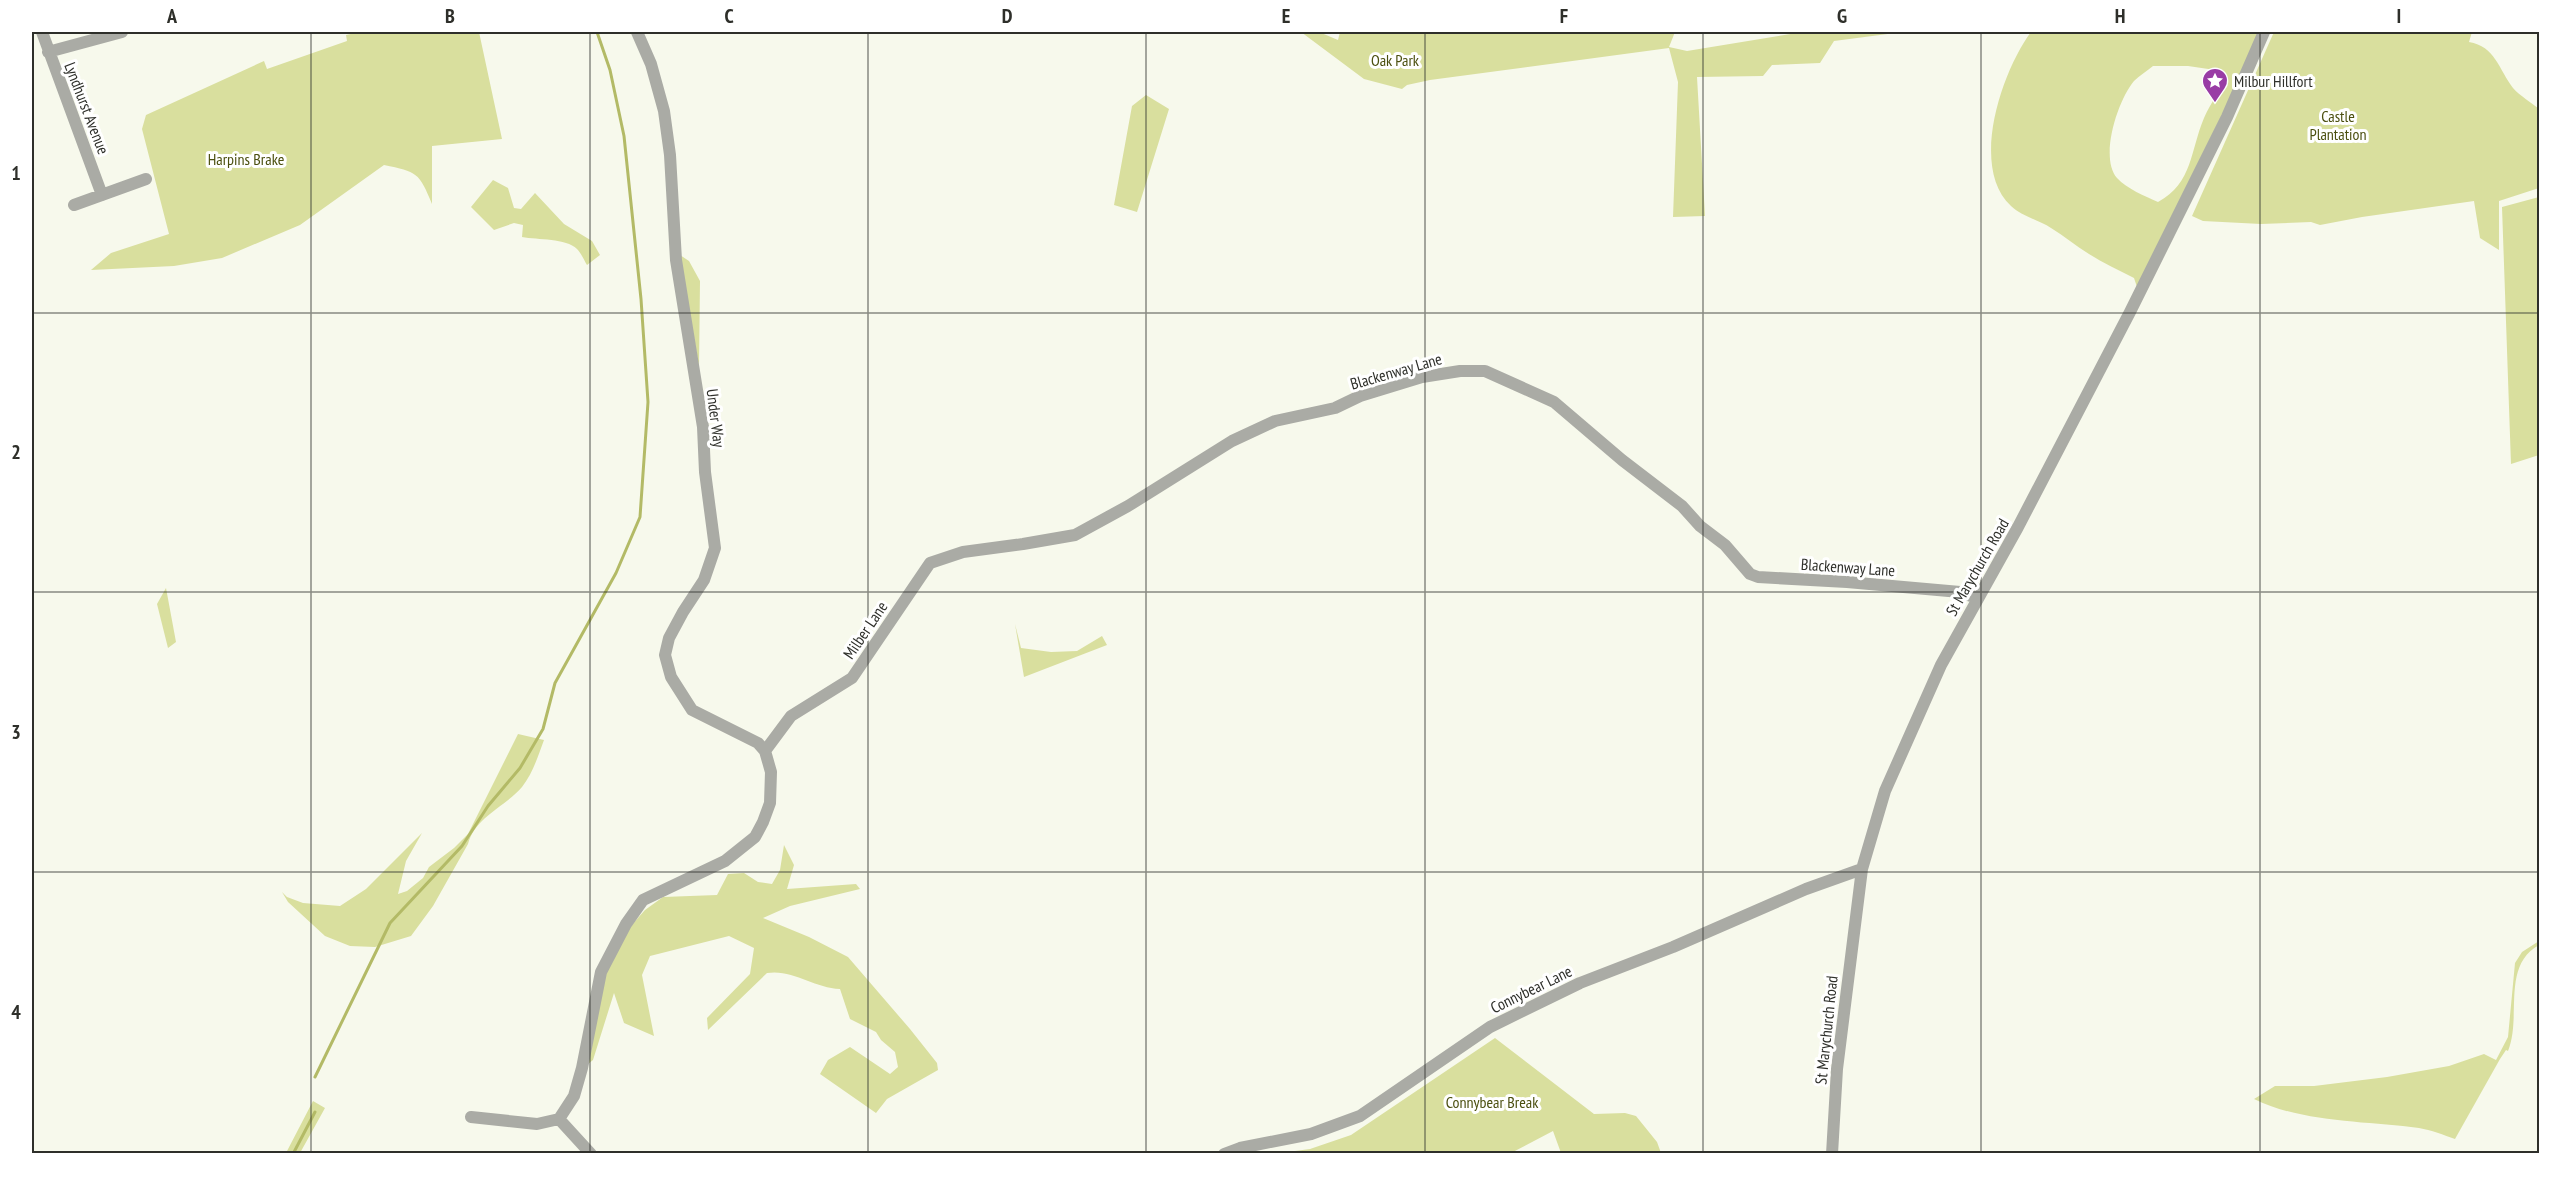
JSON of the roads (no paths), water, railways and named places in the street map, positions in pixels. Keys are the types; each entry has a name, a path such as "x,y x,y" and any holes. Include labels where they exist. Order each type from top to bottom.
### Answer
{"street":[{"name":"Lyndhurst Avenue","path":"42,32 102,195"},
{"path":"48,52 122,32"},
{"name":"Under Way","path":"637,32 651,64 664,111 670,155 676,260 703,427 705,472 715,548 705,580 679,620 664,655 671,677 692,710 758,743 765,751"},
{"name":"St Marychurch Road","path":"1832,1154 1837,1069 1862,869 1885,791 1941,665 2019,527 2136,301 2227,117 2264,32"},
{"path":"74,206 146,179"},
{"name":"Blackenway Lane","path":"930,563 963,552 1075,535 1128,506 1232,441 1275,421 1335,408 1360,396 1422,377 1461,370 1485,371 1554,402 1622,460 1682,506 1700,526 1725,545 1750,574 1758,578 1846,582 1960,592 1977,598"},
{"name":"Milber Lane","path":"765,751 791,716 852,678 930,563"},
{"path":"471,1117 537,1124 559,1119 574,1096 582,1068 601,972 619,936 643,900 724,861 754,837 770,803 771,772 765,751"},
{"name":"Connybear Lane","path":"1224,1154 1240,1148 1311,1134 1360,1116 1491,1027 1580,983 1673,947 1806,889 1862,869"},
{"path":"559,1119 591,1154"}],"waterway":[{"path":"315,1077 390,923 462,846 488,806 520,768 543,729 555,683 616,573 640,517 648,402 641,299 624,136 610,70 597,32"},
{"path":"293,1154 315,1112"}],"place":[{"name":"Milbur Hillfort","path":"2215,104"}],"park label":[{"name":"Oak Park","path":"1395,60"},
{"name":"Castle Plantation","path":"2338,125"},
{"name":"Harpins Brake","path":"246,159"},
{"name":"Connybear Break","path":"1492,1102"}]}
